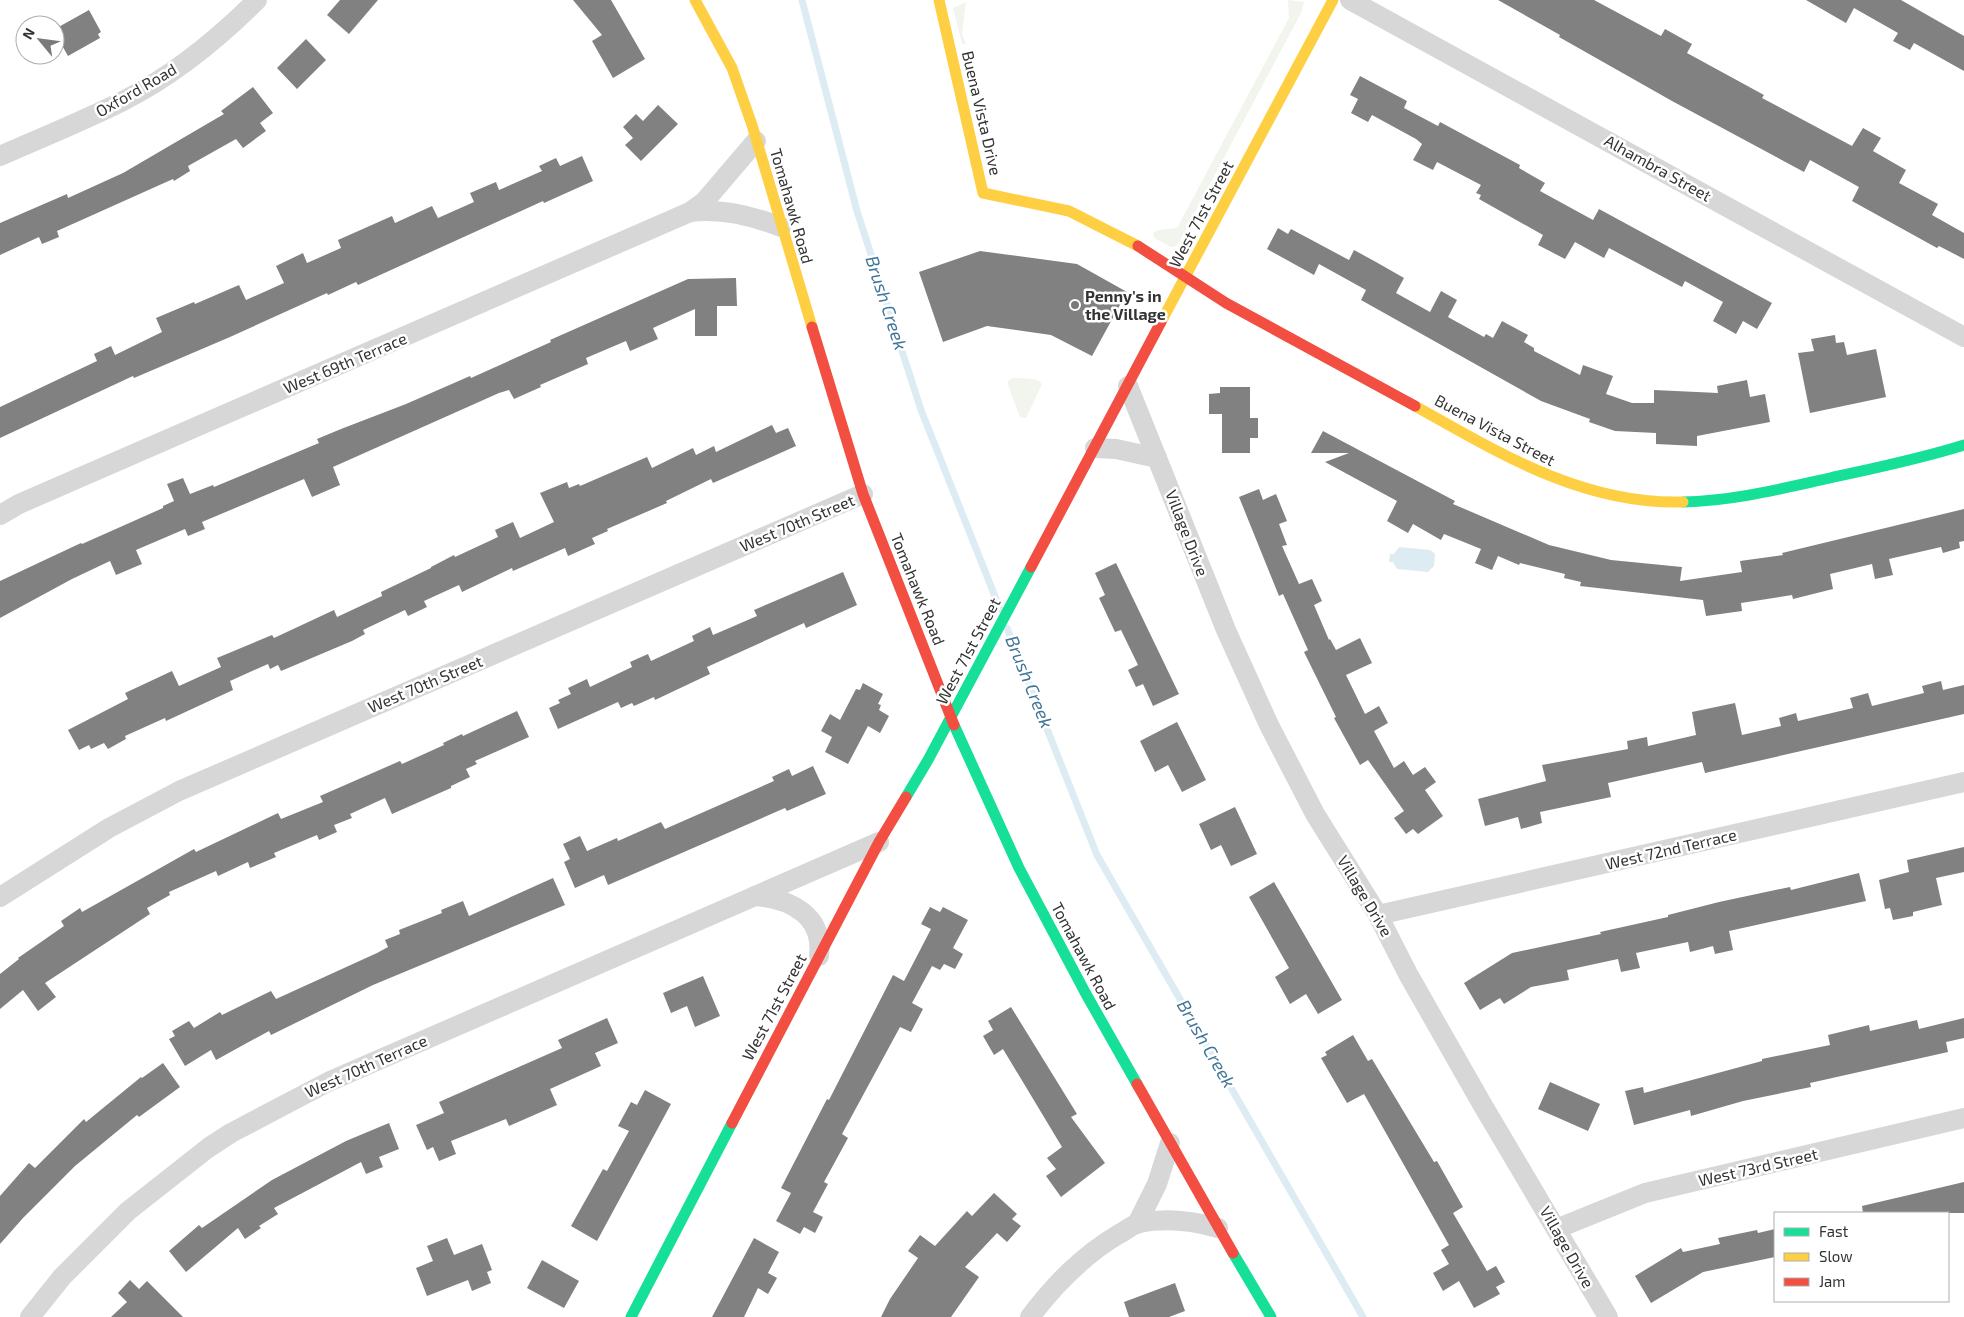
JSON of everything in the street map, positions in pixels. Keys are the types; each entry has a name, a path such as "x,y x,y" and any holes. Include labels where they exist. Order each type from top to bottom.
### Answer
{"street":[{"name":"Oxford Road","path":"0,156 124,101 165,76 233,24 257,0"},
{"name":"Tomahawk Road","path":"695,0 732,68 863,494 951,717 1019,868 1086,994 1218,1228 1271,1317"},
{"name":"Buena Vista Drive","path":"939,0 983,193 1026,200 1069,211 1142,247 1186,277"},
{"name":"West 71st Street","path":"631,1317 879,842 928,760 1333,0"},
{"name":"Alhambra Street","path":"1350,0 1964,337"},
{"name":"West 69th Terrace","path":"0,515 37,496 690,212 704,202 756,141"},
{"name":"West 69th Terrace","path":"690,212 731,213 765,221 781,228"},
{"name":"Buena Vista Street","path":"1186,277 1226,303 1514,461 1551,479 1620,499 1656,503 1696,503 1736,499 1873,468 1964,444"},
{"name":"Village Drive","path":"1128,386 1226,630 1269,725 1314,814 1378,916 1413,982 1608,1317"},
{"path":"1095,448 1158,458"},
{"name":"West 70th Street","path":"0,897 109,828 180,791 863,494"},
{"name":"West 72nd Terrace","path":"1378,916 1964,782"},
{"name":"West 70th Terrace","path":"30,1317 62,1277 128,1211 208,1148 231,1134 328,1082 879,842"},
{"path":"755,896 772,897 789,903 810,920 818,933 818,958"},
{"name":"West 73rd Street","path":"1556,1229 1645,1193 1964,1118"},
{"path":"1137,1224 1157,1184 1170,1143"},
{"path":"1030,1317 1044,1298 1096,1248 1137,1224 1164,1221 1197,1222 1218,1228"}],"shaded area":[{"path":"1288,0 1304,2 1301,13 1178,244 1171,247 1154,238 1153,233 1158,230 1177,228 1289,18"},
{"path":"966,2 962,34 966,44 962,44 953,8"},
{"path":"1013,378 1033,379 1042,384 1026,418 1020,417 1008,385 1008,381"},
{"path":"1399,547 1430,550 1435,554 1434,566 1428,572 1397,569 1393,562 1389,562 1390,554 1394,554"}],"building":[{"path":"340,0 378,0 349,34 327,15"},
{"path":"573,0 611,0 645,59 613,78 592,41 602,35"},
{"path":"1498,0 1594,0 1661,36 1665,29 1692,44 1687,53 1764,95 1762,98 1852,146 1863,128 1881,138 1873,151 1906,170 1899,183 1938,204 1932,215 1964,233 1964,259 1939,246 1937,248 1852,201 1859,187 1810,160 1804,172 1672,101"},
{"path":"1806,0 1901,0 1964,36 1964,71 1914,43 1910,50 1893,41 1898,33 1854,8 1846,23"},
{"path":"89,10 101,32 98,34 100,38 68,56 65,51 65,23"},
{"path":"306,39 326,60 297,89 277,68"},
{"path":"1360,76 1407,101 1404,108 1438,126 1440,122 1520,165 1519,168 1545,183 1540,191 1593,220 1599,209 1772,303 1757,329 1743,321 1736,334 1713,321 1723,302 1685,281 1682,287 1609,248 1604,258 1575,242 1565,259 1538,245 1543,235 1479,199 1481,195 1476,193 1481,185 1437,162 1433,170 1413,160 1422,144 1416,139 1372,115 1368,122 1351,113 1358,99 1350,95"},
{"path":"253,87 273,113 260,123 266,131 243,148 236,139 188,166 190,171 174,181 173,179 57,231 59,237 42,244 39,237 0,255 0,223 67,194 68,198 123,173 224,114 221,111"},
{"path":"658,105 678,124 641,161 625,145 633,138 623,127 636,114 643,121"},
{"path":"582,156 593,181 544,203 543,201 358,285 356,282 328,295 327,293 230,337 134,378 133,376 0,438 0,407 97,361 94,354 111,346 115,355 162,332 156,318 239,285 246,300 284,283 276,266 303,253 307,263 341,248 338,240 392,216 395,223 432,206 438,218 474,202 470,193 496,182 499,190 542,171 539,166 556,158 560,166"},
{"path":"1278,228 1288,234 1291,229 1349,260 1354,250 1376,262 1404,278 1396,293 1430,312 1441,291 1457,300 1448,317 1484,337 1486,334 1493,338 1502,321 1528,335 1524,342 1534,348 1534,351 1580,375 1583,365 1613,376 1606,394 1632,403 1654,403 1654,390 1718,393 1717,386 1747,380 1750,397 1765,394 1770,422 1697,436 1697,446 1656,444 1656,433 1615,431 1589,422 1590,419 1541,401 1361,300 1366,290 1319,264 1314,275 1267,249"},
{"path":"980,251 1077,264 1127,292 1092,356 1051,335 987,326 943,342 919,272"},
{"path":"736,278 737,306 717,306 717,336 695,336 695,309 653,328 658,339 630,351 626,341 586,358 588,364 540,385 541,387 514,399 509,390 499,393 333,467 340,485 312,497 304,479 202,522 205,529 188,536 185,529 136,550 142,564 116,575 110,561 72,579 0,618 0,581 81,543 163,508 163,506 174,501 167,484 183,478 190,494 213,485 214,487 319,443 317,439 406,404 470,376 471,378 551,342 550,340 688,279"},
{"path":"1835,335 1836,343 1844,342 1847,355 1876,349 1886,397 1810,413 1798,353 1814,351 1811,339"},
{"path":"1220,387 1250,387 1250,418 1258,418 1258,438 1250,438 1250,453 1222,453 1222,414 1209,414 1209,394 1220,393"},
{"path":"772,425 776,433 788,428 796,446 713,483 711,479 666,501 667,503 607,529 608,531 592,538 595,544 568,556 565,548 513,571 512,568 462,592 459,585 424,601 427,607 408,616 405,610 363,630 365,634 352,641 281,671 278,665 270,669 268,664 230,681 233,690 166,721 165,718 125,736 126,739 108,749 104,743 91,749 89,745 79,750 68,730 128,699 125,693 172,671 179,686 221,667 217,658 272,635 274,638 334,610 337,617 382,596 381,592 454,555 455,557 498,537 495,530 513,522 520,538 554,522 540,493 567,482 569,488 579,484 580,486 647,457 652,468 693,448 696,455 714,446 716,452"},
{"path":"1323,431 1455,501 1453,504 1549,545 1611,560 1682,567 1680,581 1742,572 1740,561 1783,555 1782,553 1964,509 1964,541 1959,542 1960,548 1943,553 1941,547 1889,559 1893,575 1875,579 1872,564 1830,574 1833,589 1793,599 1792,595 1741,603 1742,611 1706,616 1703,600 1580,586 1581,582 1564,578 1565,574 1520,563 1519,565 1498,556 1492,570 1475,563 1481,549 1444,534 1441,540 1413,524 1408,533 1387,521 1397,501 1325,462 1349,453 1311,453"},
{"path":"1259,489 1263,500 1276,494 1287,521 1279,524 1287,545 1282,546 1299,584 1312,579 1322,601 1314,605 1329,640 1336,650 1360,638 1372,663 1346,675 1365,714 1379,706 1388,723 1374,731 1394,768 1404,761 1413,775 1425,767 1436,782 1425,790 1443,816 1418,834 1413,829 1406,834 1394,818 1404,811 1368,760 1360,765 1334,718 1336,717 1304,652 1308,650 1283,594 1279,596 1239,497"},
{"path":"1116,563 1179,694 1153,706 1143,684 1136,687 1128,670 1138,665 1121,630 1115,632 1099,598 1105,595 1095,573"},
{"path":"843,572 857,605 806,628 804,623 707,667 710,674 655,700 654,697 634,706 632,703 621,708 618,702 558,729 549,708 560,703 558,700 571,694 568,688 587,679 590,687 632,667 630,662 648,654 651,661 694,641 692,636 710,627 713,635 757,616 754,610"},
{"path":"1941,681 1943,690 1964,685 1964,714 1705,773 1702,762 1608,783 1611,797 1540,812 1542,823 1521,829 1518,817 1485,826 1478,799 1546,781 1542,765 1628,749 1627,741 1647,737 1648,746 1696,735 1692,712 1735,703 1742,735 1781,726 1779,718 1796,713 1798,721 1853,708 1850,698 1868,693 1872,706 1924,693 1922,686"},
{"path":"863,683 883,694 878,704 881,705 879,710 889,716 880,733 868,726 848,764 825,752 832,737 821,731 830,714 840,720 856,689 860,690"},
{"path":"517,711 529,737 475,761 477,764 466,769 470,777 451,786 451,788 392,814 385,798 350,814 352,818 334,825 337,832 319,840 317,835 274,853 276,857 250,868 248,862 218,876 216,871 169,892 170,895 147,908 150,914 45,983 56,997 38,1011 23,990 0,1009 0,974 18,958 64,926 61,921 80,908 82,912 194,849 196,852 278,813 281,819 323,802 320,796 400,761 402,764 444,745 443,743 462,734 463,736"},
{"path":"1177,722 1206,780 1182,792 1168,765 1155,772 1140,741"},
{"path":"813,766 826,794 787,811 785,808 608,885 604,875 575,888 564,862 570,859 563,844 580,836 587,851 617,838 618,841 661,822 665,829 774,781 772,777 789,769 792,776"},
{"path":"1235,807 1257,854 1231,866 1221,845 1211,850 1199,824"},
{"path":"1964,847 1964,872 1936,878 1942,905 1913,912 1913,916 1893,920 1890,908 1885,909 1879,880 1909,872 1907,860"},
{"path":"1859,873 1866,901 1729,931 1733,950 1715,954 1713,946 1690,952 1688,942 1636,953 1640,968 1621,972 1618,959 1567,970 1569,980 1531,987 1504,1004 1500,998 1480,1010 1464,983 1512,953 1601,934 1600,932 1668,917 1668,915 1719,902 1790,887 1791,890"},
{"path":"553,878 565,905 373,985 271,1035 269,1031 216,1060 211,1050 185,1066 169,1039 175,1036 172,1031 189,1021 194,1028 220,1012 222,1015 271,991 276,999 377,953 388,947 385,940 400,934 399,930 442,913 441,910 463,901 469,916"},
{"path":"1274,882 1342,1000 1318,1014 1306,994 1290,1004 1275,977 1289,968 1249,897"},
{"path":"930,907 940,912 943,907 968,920 953,948 963,954 955,969 944,964 940,970 932,966 912,1003 923,1009 911,1032 900,1027 842,1134 848,1138 824,1182 828,1184 813,1212 823,1217 815,1233 804,1227 800,1234 776,1221 791,1193 781,1188 827,1099 829,1100 893,975 904,981 931,929 921,924"},
{"path":"703,976 720,1016 695,1027 687,1006 671,1013 663,993"},
{"path":"1011,1007 1077,1114 1071,1117 1105,1163 1061,1197 1046,1176 1056,1169 1047,1158 1062,1147 1003,1049 994,1055 983,1036 993,1030 988,1021"},
{"path":"607,1018 618,1043 595,1053 601,1066 550,1089 557,1105 509,1126 506,1119 451,1141 456,1154 439,1161 433,1147 427,1150 416,1125 444,1113 439,1102 562,1048 558,1040"},
{"path":"1964,1018 1964,1038 1946,1042 1948,1052 1810,1083 1811,1087 1743,1101 1691,1116 1690,1110 1634,1125 1625,1091 1643,1087 1644,1093 1762,1061 1762,1059 1830,1045 1828,1035 1869,1025 1870,1031 1917,1020 1919,1029"},
{"path":"1353,1035 1368,1061 1372,1059 1434,1162 1437,1161 1463,1207 1453,1213 1487,1271 1496,1266 1505,1282 1496,1287 1500,1294 1474,1308 1459,1281 1443,1291 1433,1273 1449,1264 1441,1250 1449,1245 1364,1094 1347,1103 1321,1058 1327,1055 1325,1052"},
{"path":"163,1063 180,1087 139,1117 137,1115 75,1166 0,1244 0,1196 29,1163 35,1168 84,1119 86,1122 141,1077"},
{"path":"1550,1082 1600,1104 1588,1131 1538,1109"},
{"path":"645,1090 671,1104 597,1241 571,1226 603,1169 607,1171 629,1131 618,1126 631,1102 637,1105"},
{"path":"389,1123 399,1149 379,1157 383,1167 366,1174 361,1162 274,1208 278,1214 259,1226 261,1228 245,1239 238,1228 186,1272 169,1251 199,1225 202,1228 272,1180 346,1141"},
{"path":"1964,1182 1964,1213 1863,1212 1862,1206"},
{"path":"994,1193 1017,1214 1012,1219 1021,1226 1007,1242 997,1233 965,1267 979,1277 951,1317 881,1317 890,1299 918,1258 908,1251 920,1235 935,1246 967,1211 972,1216"},
{"path":"1774,1229 1774,1257 1703,1272 1651,1303 1635,1276 1681,1248 1683,1252 1720,1244 1718,1238 1757,1230 1758,1233"},
{"path":"447,1238 454,1255 482,1244 492,1270 487,1272 491,1283 472,1291 468,1280 427,1296 416,1268 433,1261 427,1246"},
{"path":"754,1238 779,1252 768,1273 777,1278 768,1294 758,1288 744,1317 712,1317"},
{"path":"542,1260 579,1281 564,1308 527,1288"},
{"path":"130,1280 139,1289 147,1281 183,1317 111,1317 127,1302 118,1293"},
{"path":"1175,1283 1185,1311 1169,1317 1129,1317 1124,1302"}],"waterway":[{"name":"Brush Creek","path":"802,0 857,211 921,410 1000,609"},
{"name":"Brush Creek","path":"1007,628 1097,855 1363,1317"}],"traffic: fast":[{"path":"1683,502 1738,497 1775,490 1931,455 1964,445"},
{"path":"906,797 928,760 1031,567"},
{"path":"954,725 1019,868 1086,994 1137,1084"},
{"path":"631,1317 732,1123"},
{"path":"1233,1253 1271,1317"}],"traffic: slow":[{"path":"695,0 732,68 752,125 812,327"},
{"path":"939,0 983,193 1069,211 1138,246"},
{"path":"1161,322 1333,0"},
{"path":"1415,406 1510,458 1576,485 1611,495 1646,501 1683,502"}],"traffic: jam":[{"path":"1138,246 1226,303 1415,406"},
{"path":"1031,567 1161,322"},
{"path":"812,327 863,494 954,725"},
{"path":"732,1123 879,842 906,797"},
{"path":"1137,1084 1233,1253"}],"place":[{"name":"Penny's in the Village","path":"1075,305"}]}
